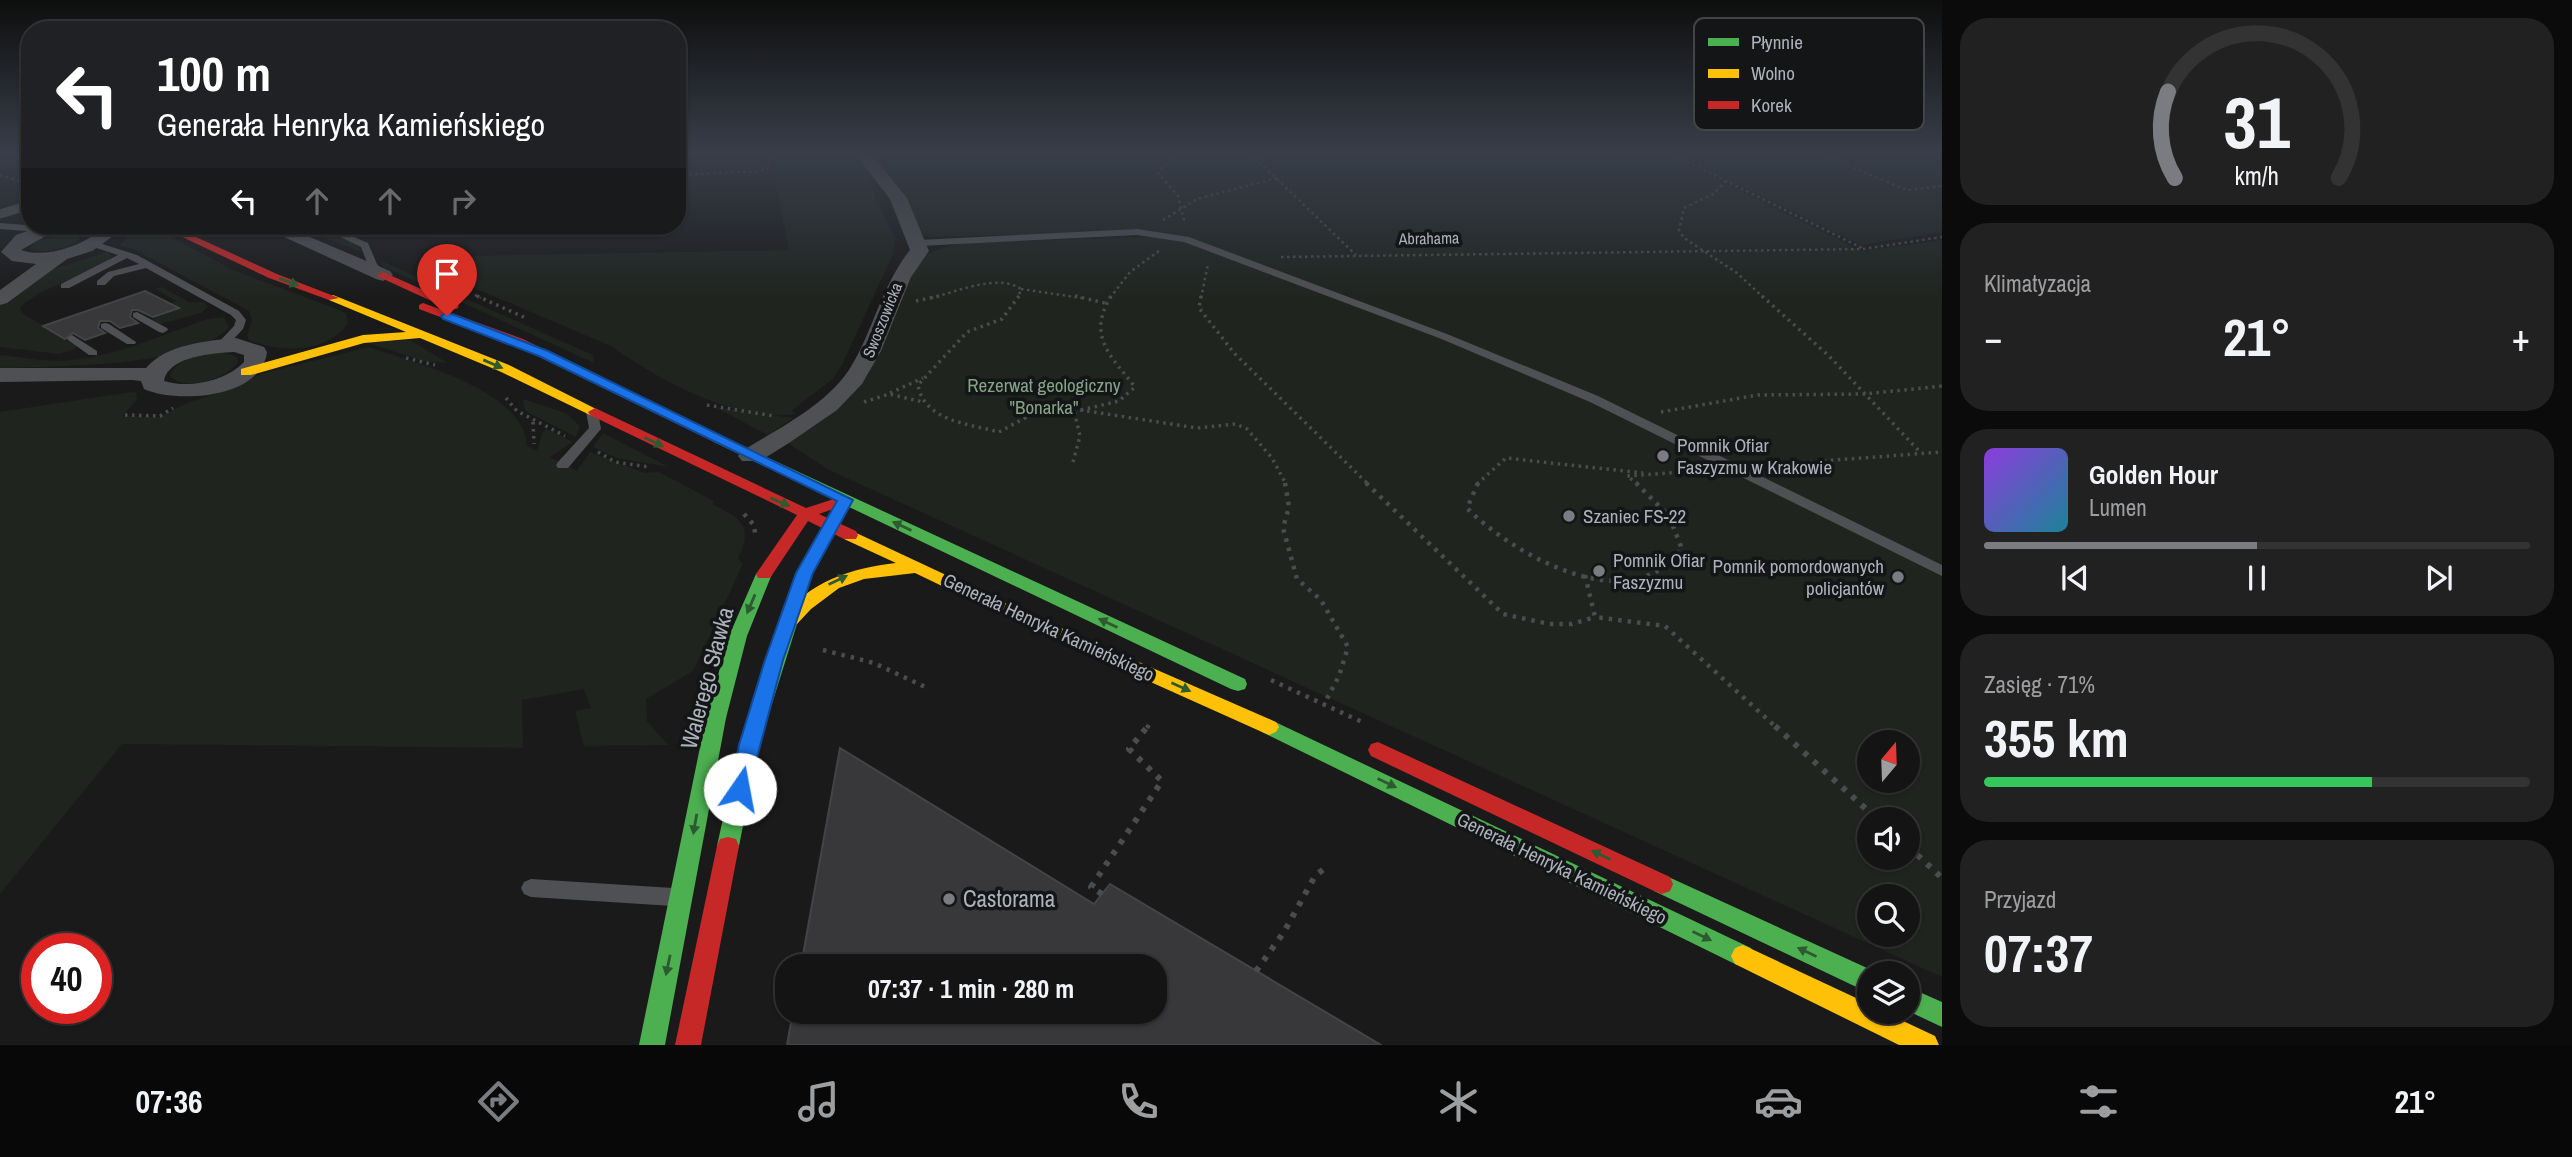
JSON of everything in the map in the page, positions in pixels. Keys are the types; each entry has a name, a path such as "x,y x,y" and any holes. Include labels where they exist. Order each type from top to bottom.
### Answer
{"main road":[{"name":"Generała Henryka Kamieńskiego","path":"184,235 274,276 430,336 1023,618 1262,723 1926,1045"},
{"path":"383,275 439,300 519,342"},
{"name":"Generała Henryka Kamieńskiego","path":"368,287 519,342 681,419 751,456 1252,691"},
{"path":"251,362 298,352 346,334 359,317 354,306"},
{"path":"251,362 380,336 430,336"},
{"path":"806,513 845,500"},
{"path":"688,1045 749,745 805,573 829,524 845,500"},
{"name":"Walerego Sławka","path":"652,1045 716,718 738,636 762,578 782,544 806,513"},
{"path":"788,624 806,602 842,577 863,572 918,567"},
{"name":"Generała Henryka Kamieńskiego","path":"1366,744 1857,975"},
{"path":"1920,1005 1942,1015"}],"street":[{"path":"900,203 919,243"},
{"path":"20,243 41,235"},
{"path":"0,299 93,235"},
{"path":"290,235 383,275"},
{"path":"20,243 62,255"},
{"path":"0,290 19,275 26,263 20,243"},
{"name":"Swoszowicka","path":"751,456 825,405 853,380 862,367 900,275 920,251 919,243"},
{"path":"0,375 171,360 221,346 236,345 251,362 221,384 190,391 157,388 152,384 152,376"},
{"path":"54,372 132,373 152,376 171,360"}],"lane":[{"path":"0,215 21,208"},
{"path":"0,226 20,243"},
{"path":"919,243 1137,232 1188,240 1443,336 1594,399 1942,571"},
{"path":"99,235 127,254 235,313 241,320 239,327 221,346"},
{"path":"343,235 365,245 373,265 383,275"},
{"path":"65,286 127,254"},
{"path":"101,283 111,274 148,264"},
{"path":"137,315 163,330"},
{"path":"105,326 131,342"},
{"path":"72,338 93,353"},
{"path":"563,465 595,429 592,412"},
{"path":"531,888 718,899"}],"path":[{"path":"1080,410 1128,398 1135,387 1115,366 1105,343 1102,320 1105,303 1112,290 1147,258 1170,245 1188,240 1180,203"},
{"path":"1137,232 1192,203"},
{"path":"1302,203 1356,255"},
{"path":"1695,203 1684,208 1679,230 1700,250 1737,273 1829,356 1922,453"},
{"path":"1770,203 1863,249"},
{"name":"Abrahama","path":"1238,258 1863,249 1942,237"},
{"path":"1212,249 1199,308 1237,359 1282,397 1300,419 1503,614 1531,625 1579,624 1595,617 1665,626 1864,807"},
{"path":"887,308 912,307 917,300 929,296 969,291 999,282 1014,284 1021,289 1059,292 1105,303"},
{"path":"825,405 849,407 889,394 925,376 954,354 967,332 981,330 1010,315 1021,289"},
{"path":"470,293 529,320"},
{"path":"400,356 442,366"},
{"path":"925,376 918,385 920,398 939,416 999,432 1025,418 1027,410 1074,409 1197,428 1236,424 1247,429 1272,458 1286,484 1289,507 1283,528 1297,579 1321,600 1348,647 1339,676 1324,705"},
{"path":"1631,418 1758,395 1866,394 1942,386"},
{"path":"494,392 512,402 517,411 532,421 584,444 615,462 656,469"},
{"path":"889,394 925,403"},
{"path":"125,415 160,416 178,405"},
{"path":"712,405 782,417"},
{"path":"1073,463 1082,443 1081,426 1074,409"},
{"path":"532,421 534,444"},
{"path":"1643,473 1628,476 1649,492 1676,523 1682,549 1671,565 1626,580 1561,572 1532,560 1498,540 1467,508 1468,497 1491,467 1506,458 1643,473 1735,469 1942,452"},
{"path":"742,512 754,525 756,538"},
{"path":"1585,575 1595,617"},
{"path":"823,650 874,663 925,687"},
{"path":"1262,676 1375,728"},
{"path":"1102,894 1091,887 1162,781 1129,749 1149,726"},
{"path":"1920,857 1942,878"},
{"path":"1256,971 1284,932 1315,876 1325,868"}],"green space":[{"path":"779,203 877,203 895,238 893,254 843,363 833,379 791,411 797,414 748,412 699,396 652,373 611,346 434,271 464,256 789,250"},
{"name":"Rezerwat geologiczny \"Bonarka\"","path":"902,203 1764,203 1862,251 1942,240 1942,977 1920,967 1920,961 1907,961 1876,947 1920,947 1920,884 1857,884 1857,938 829,470 786,442 853,392 868,375 911,268 929,254 965,243 1148,237 1152,231 929,237 920,233"},
{"path":"1775,203 1942,203 1942,232 1861,245"},
{"path":"130,235 167,235 233,270 342,311 346,314 348,323 328,341 302,348 274,347 249,340 247,335 252,321 249,311 133,249 119,246"},
{"path":"318,235 340,236 362,252"},
{"path":"79,236 79,240 62,248 42,251 30,248 40,240"},
{"path":"107,252 112,256 107,263 39,293 20,307 22,313 77,346 75,349 59,354 0,347 0,303 43,272"},
{"path":"379,260 593,355 594,363 383,267"},
{"path":"162,287 189,302 204,302 208,307 201,313 160,324 152,319 178,308 142,314 176,301 155,289"},
{"path":"224,317 229,327 211,340 186,350 121,362 0,368 0,355 52,361 98,356 208,319"},
{"path":"410,340 448,363 423,361 365,342"},
{"path":"369,347 438,370 488,394 507,409 521,426 527,446 537,451 543,431 547,429 573,442 550,457 577,471 590,452 644,473 659,472 714,501 712,504 731,514 742,525 745,538 738,558 743,564 693,671 646,699 647,721 668,745 584,746 575,711 591,708 584,689 522,700 523,748 122,744 0,894 0,412 131,392 136,393 137,400 122,416 160,417 187,403 233,388 264,373"},
{"path":"225,353 237,357 238,362 215,378 195,384 177,381 170,376 178,364 185,360 201,355"},
{"path":"523,399 566,413 580,426 576,437 529,413 524,409"},
{"path":"715,407 793,418 768,435"},
{"path":"603,433 669,467 616,458 593,447"}],"building":[{"path":"145,291 179,308 153,317 132,310 130,317 138,323 120,328 110,321 100,321 98,328 105,333 85,340 73,333 65,339 43,326"},
{"name":"Castorama","path":"840,748 1094,904 1110,884 1381,1045 787,1045 791,1024 1167,1024 1167,954 803,954"}],"traffic: fast":[{"path":"719,439 1238,684"},
{"path":"728,846 749,745 805,573 845,500"},
{"path":"652,1045 716,718 738,636 764,574"},
{"path":"1269,727 1743,956"},
{"path":"1662,884 1857,975"},
{"path":"1920,1005 1942,1015"}],"traffic: slow":[{"path":"333,298 504,368 595,412"},
{"path":"246,372 363,339 418,335"},
{"path":"850,535 1023,618 1269,727"},
{"path":"791,620 819,593 848,578 918,567"},
{"path":"1743,956 1926,1045"}],"traffic: jam":[{"path":"184,235 273,276 333,298"},
{"path":"383,275 453,307"},
{"path":"423,307 519,342 719,439"},
{"path":"595,412 850,535"},
{"path":"764,574 806,513 845,500"},
{"path":"1378,750 1662,884"},
{"path":"688,1045 728,846"}],"place":[{"name":"Pomnik Ofiar Faszyzmu w Krakowie","path":"1663,456"},
{"name":"Szaniec FS-22","path":"1569,516"},
{"name":"Pomnik Ofiar Faszyzmu","path":"1599,571"},
{"name":"Pomnik pomordowanych policjantów","path":"1898,577"},
{"name":"Castorama","path":"949,899"}],"route":[{"path":"447,316 519,342 845,500 829,524 805,573 774,660 749,745 740,789"}]}
